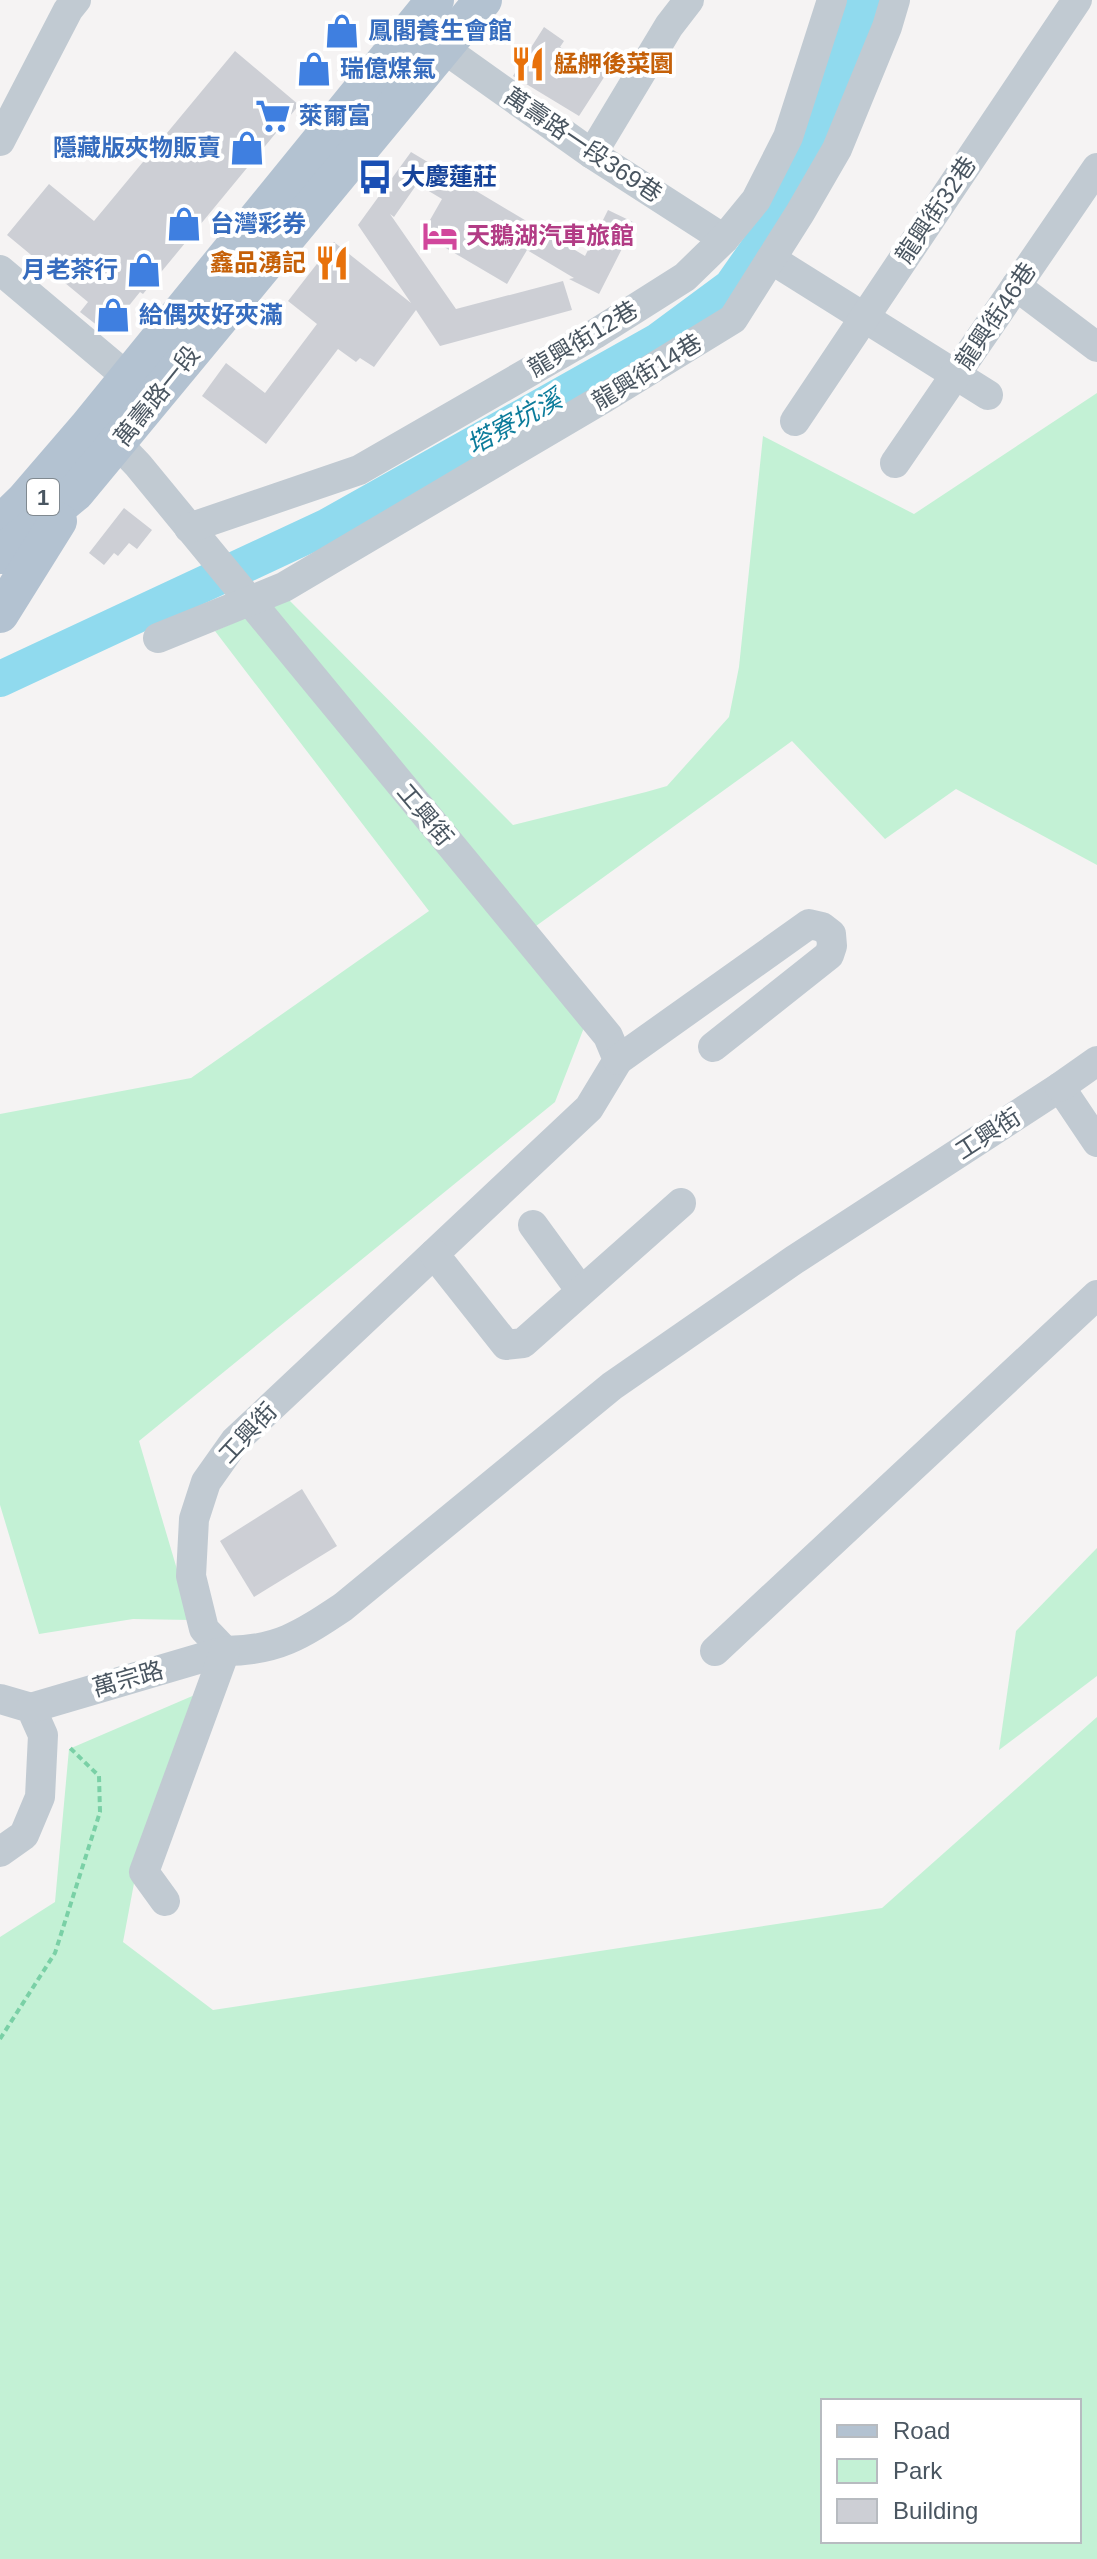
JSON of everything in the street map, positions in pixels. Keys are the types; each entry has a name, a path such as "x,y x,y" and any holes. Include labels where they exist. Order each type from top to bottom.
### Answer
{"main road":[{"name":"萬壽路一段","path":"8,548 25,500 102,436 435,0"},
{"name":"萬壽路一段","path":"140,388 483,0"},
{"name":"萬壽路一段","path":"8,548 76,492 102,436"},
{"name":"1","path":"0,614 8,548"}],"street":[{"path":"0,141 76,0"},
{"path":"592,154 669,26 689,0"},
{"name":"龍興街12巷","path":"189,528 359,470 595,334 685,277 724,239 756,200 788,137 832,0"},
{"name":"龍興街14巷","path":"158,638 284,587 733,319 837,149 895,0"},
{"name":"龍興街32巷","path":"795,421 1077,0"},
{"name":"萬壽路一段369巷","path":"443,48 592,154 724,239"},
{"name":"龍興街46巷","path":"895,463 1097,168"},
{"path":"771,259 988,395"},
{"path":"0,270 140,388"},
{"path":"1016,286 1097,347"},
{"path":"102,436 138,465 189,528"},
{"name":"工興街","path":"189,528 608,1036 618,1060 589,1108 235,1441 206,1482 194,1519 191,1576 204,1629 225,1651 255,1651 302,1634 343,1607 612,1386 794,1260 1097,1061"},
{"path":"618,1060 809,924 822,927 831,934 829,955 713,1047"},
{"path":"1060,1087 1097,1142"},
{"path":"434,1254 506,1345 523,1343 681,1203"},
{"path":"533,1225 581,1291"},
{"path":"715,1651 1097,1295"},
{"path":"165,1901 144,1872 225,1651"},
{"name":"萬宗路","path":"43,1704 225,1651"},
{"path":"0,1699 43,1704 40,1797 24,1835 0,1852"}],"path":[{"path":"0,2039 55,1953 100,1812 99,1776 69,1748 43,1704"}],"green space":[{"path":"1097,393 1097,865 956,789 885,839 792,741 536,926 594,1002 555,1102 139,1441 192,1620 133,1619 39,1634 0,1505 0,1114 191,1078 429,911 215,631 288,599 513,825 646,792 667,786 729,717 739,667 763,436 914,514"},
{"path":"1097,1548 1097,1676 999,1750 1016,1631"},
{"path":"197,1694 141,1846 123,1942 213,2010 882,1908 1097,1717 1097,2559 0,2559 0,1937 55,1902 69,1749"}],"building":[{"path":"544,27 564,41 560,47 586,64 591,56 610,68 579,116 513,76"},
{"path":"235,51 299,105 143,294 140,292 107,333 80,312 88,302 7,235 49,184 94,221"},
{"path":"411,152 585,256 608,210 635,223 599,294 569,279 574,278 527,250 507,284 422,234 442,199 417,184 394,217 390,214 456,309 563,281 572,310 440,346 416,310 374,367 360,358 356,362 338,349 266,444 202,396 226,363 265,393 317,324 288,301 334,242 411,303 358,225"},
{"path":"124,508 152,530 137,549 129,543 118,556 114,553 104,565 89,553"},
{"path":"302,1489 337,1546 254,1597 220,1541"}],"waterway":[{"name":"塔寮坑溪","path":"0,679 328,526 658,341 731,287 786,209 834,91 865,0"}],"place":[{"name":"鳳閣養生會館","path":"342,31"},
{"name":"艋舺後菜園","path":"528,64"},
{"name":"瑞億煤氣","path":"314,69"},
{"name":"萊爾富","path":"273,116"},
{"name":"隱藏版夾物販賣","path":"247,148"},
{"name":"大慶蓮莊","path":"375,177"},
{"name":"台灣彩券","path":"184,224"},
{"name":"天鵝湖汽車旅館","path":"440,236"},
{"name":"鑫品湧記","path":"332,263"},
{"name":"月老茶行","path":"144,270"},
{"name":"給偶夾好夾滿","path":"113,315"}]}
